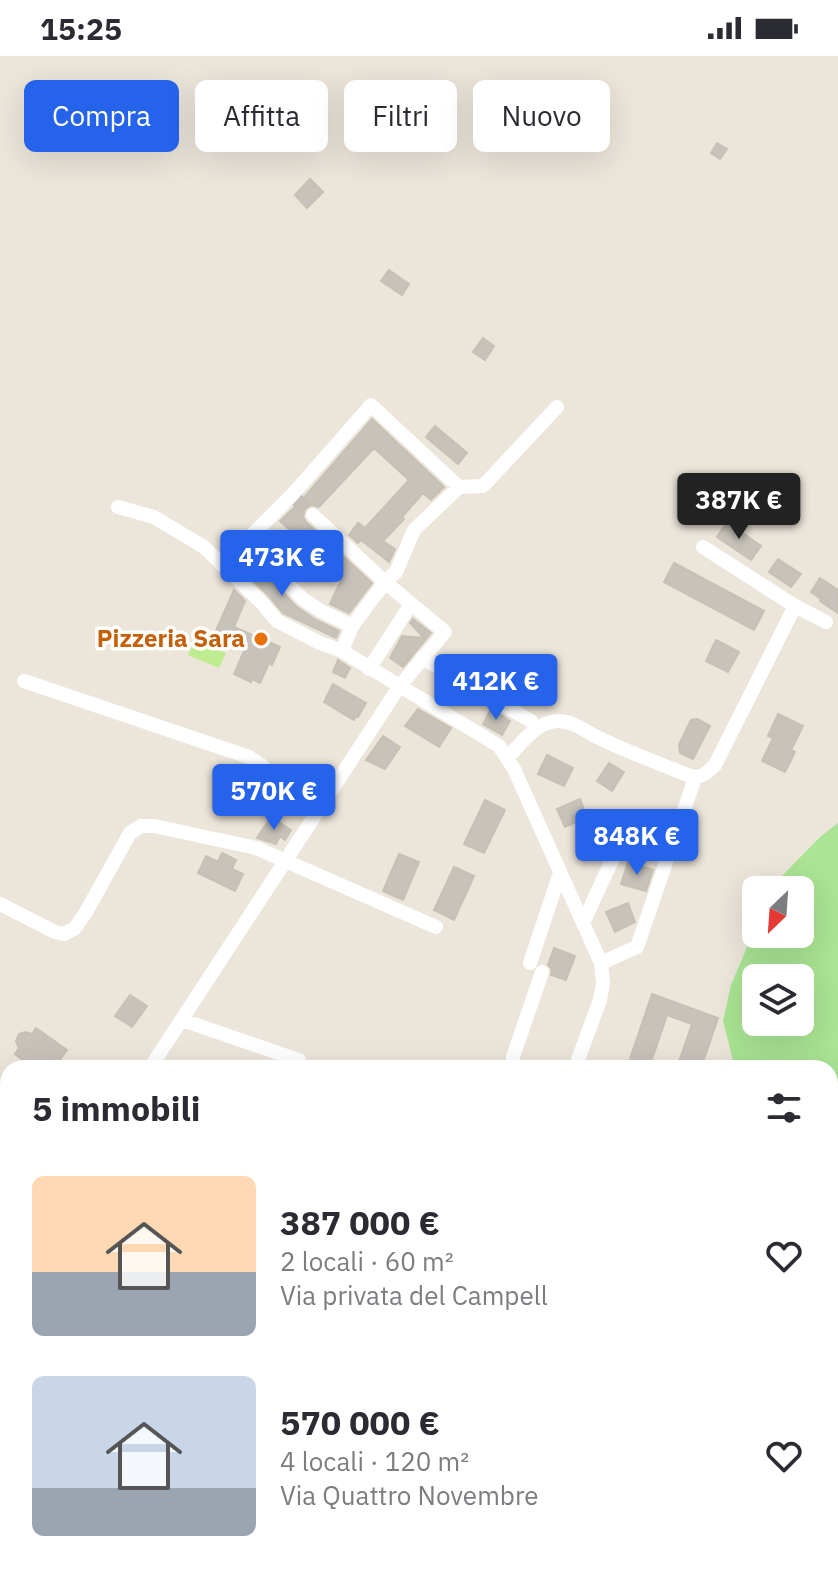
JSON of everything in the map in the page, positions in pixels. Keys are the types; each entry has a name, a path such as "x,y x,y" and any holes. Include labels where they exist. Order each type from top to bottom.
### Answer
{"street":[{"path":"222,565 294,497 371,405 459,487"},
{"path":"342,651 352,626 396,572 414,530 459,487 483,486 557,407"},
{"path":"118,507 154,517 204,547 277,621 342,651 499,746 514,769 601,963 603,983 600,1000 578,1060"},
{"path":"155,1060 399,687 445,632 313,515"},
{"path":"246,542 303,599 352,626"},
{"path":"703,547 795,606 826,622"},
{"path":"369,669 411,604"},
{"path":"508,757 530,734 543,725 558,721 579,727 695,778 706,774 715,765 795,606"},
{"path":"422,658 531,721"},
{"path":"24,681 249,757 318,812"},
{"path":"601,963 637,947 695,778"},
{"path":"583,923 620,843 613,817"},
{"path":"0,904 64,934 75,928 86,912 130,833 141,826 154,826 256,848 436,927"},
{"path":"513,1060 560,873"},
{"path":"182,1020 299,1060"}],"green space":[{"path":"195,640 226,653 219,668 188,655"},
{"path":"838,823 838,1060 733,1060 723,1021 731,985 747,948 814,948 814,876 782,876"}],"building":[{"path":"717,143 727,149 720,159 711,153"},
{"path":"310,179 323,192 307,208 295,195"},
{"path":"389,270 409,284 402,295 381,281"},
{"path":"483,338 494,346 485,360 473,352"},
{"path":"372,419 444,487 431,500 423,493 383,541 395,549 389,562 361,540 358,543 349,535 358,523 365,528 409,480 374,448 319,507 311,505 305,509 303,517 306,522 372,583 349,613 330,604 342,578 280,521"},
{"path":"435,426 467,453 458,464 426,437"},
{"path":"727,522 761,546 751,560 717,537"},
{"path":"246,556 297,607 339,631 336,638 283,613 237,565"},
{"path":"778,559 801,574 791,587 769,572"},
{"path":"674,563 764,611 754,630 664,582"},
{"path":"820,578 838,590 838,613 811,592"},
{"path":"234,590 245,601 234,627 280,647 260,683 234,674 245,649 214,635"},
{"path":"413,619 431,633 403,667 390,658 402,636 424,638 410,623"},
{"path":"716,640 739,652 728,672 706,661"},
{"path":"338,660 350,668 345,678 333,672"},
{"path":"501,679 520,690 514,700 495,689"},
{"path":"333,684 366,703 354,720 324,702"},
{"path":"418,709 451,728 439,747 405,726"},
{"path":"491,709 510,721 502,735 483,724"},
{"path":"778,714 803,726 791,750 795,752 785,772 762,761 773,738 768,736"},
{"path":"697,719 710,726 693,759 680,753 679,745 691,720"},
{"path":"383,736 400,747 385,769 366,760"},
{"path":"547,755 573,768 564,786 538,774"},
{"path":"609,763 624,772 612,791 597,781"},
{"path":"580,799 587,817 565,827 557,809"},
{"path":"485,800 505,810 484,853 464,844"},
{"path":"271,817 291,830 285,840 280,836 276,844 257,838"},
{"path":"602,830 609,844 605,851 587,859 579,841"},
{"path":"222,853 236,860 232,869 243,874 235,891 198,873 206,856 218,862"},
{"path":"399,854 419,862 403,900 383,891"},
{"path":"628,862 653,870 646,891 621,884"},
{"path":"454,867 474,876 454,920 434,910"},
{"path":"628,903 635,922 615,932 606,912"},
{"path":"554,948 575,956 566,980 551,975 552,969 548,965"},
{"path":"652,994 718,1018 704,1060 680,1060 692,1024 667,1015 652,1060 630,1060"},
{"path":"130,995 147,1006 132,1027 115,1016"},
{"path":"36,1028 67,1050 60,1060 23,1060 15,1054 19,1048 16,1041 19,1034 32,1034"}],"tunnel":[{"path":"296,499 313,515"}],"place":[{"name":"Pizzeria Sara","path":"261,639"}]}
